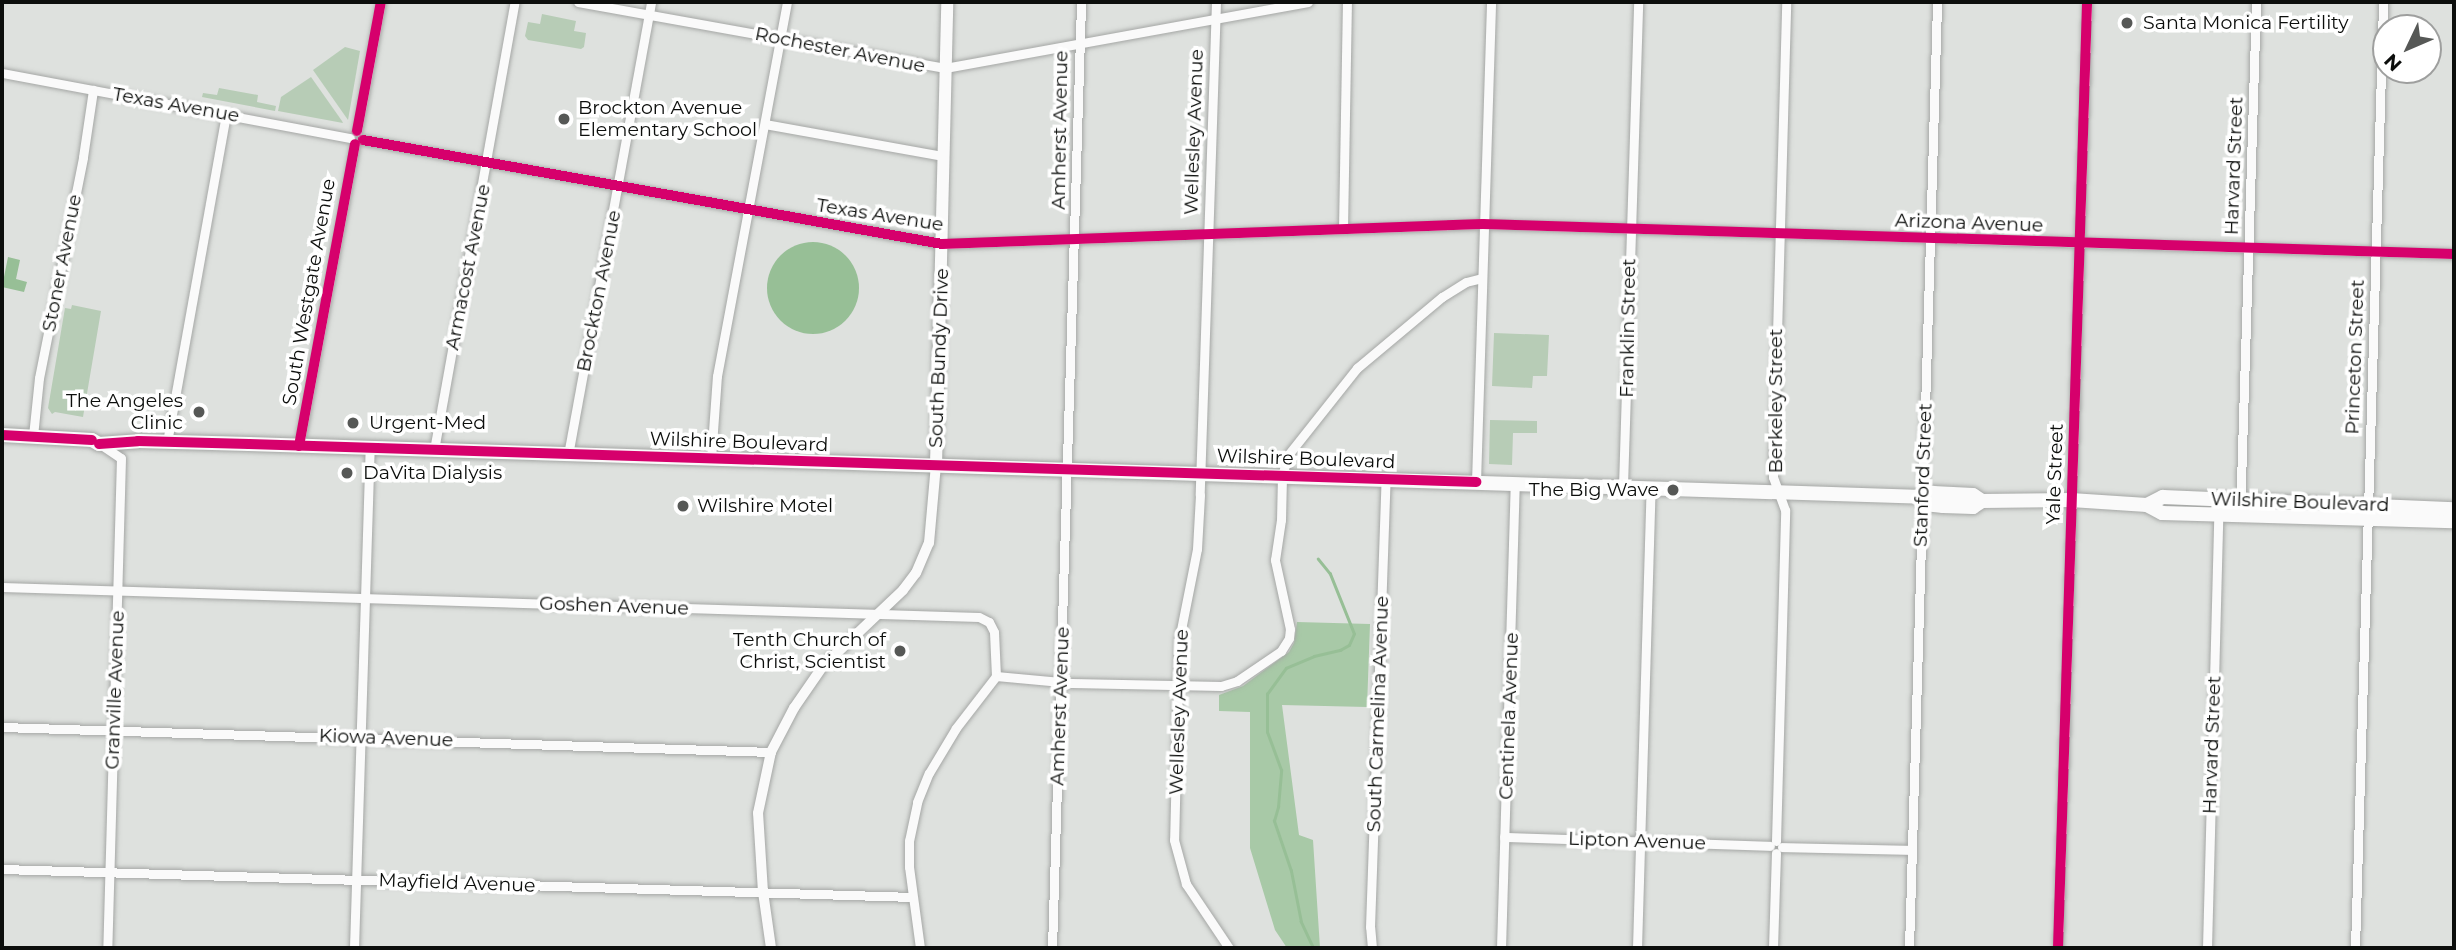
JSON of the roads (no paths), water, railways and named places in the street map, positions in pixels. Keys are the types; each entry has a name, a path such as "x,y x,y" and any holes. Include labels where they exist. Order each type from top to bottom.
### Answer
{"main road":[{"name":"South Bundy Drive","path":"936,466 947,2"},
{"name":"Wilshire Boulevard","path":"2,435 92,440 99,444 167,442 1651,486 1922,497 1933,494 1973,495 1982,500 2071,500 2147,505 2162,513 2219,514 2240,507"},
{"name":"Wilshire Boulevard","path":"2147,505 2163,497 2219,499 2240,507 2454,509"},
{"name":"Wilshire Boulevard","path":"2368,510 2454,521"}],"street":[{"name":"South Westgate Avenue","path":"299,446 381,2"},
{"name":"Armacost Avenue","path":"434,450 515,2"},
{"name":"Rochester Avenue","path":"578,2 945,68 1308,2"},
{"name":"Brockton Avenue","path":"568,455 620,186 651,2"},
{"path":"711,459 716,387 787,2"},
{"name":"Amherst Avenue","path":"1052,948 1081,2"},
{"name":"Wellesley Avenue","path":"1216,2 1201,473 1197,549 1179,640 1174,840 1193,896 1229,948"},
{"path":"1343,229 1347,2"},
{"path":"1476,482 1491,2"},
{"name":"Franklin Street","path":"1623,486 1638,2"},
{"name":"Berkeley Street","path":"1773,948 1785,510 1773,477 1786,2"},
{"name":"Stanford Street","path":"1909,948 1937,2"},
{"name":"Yale Street","path":"2058,948 2087,2"},
{"name":"Harvard Street","path":"2240,507 2256,2"},
{"name":"Princeton Street","path":"2355,948 2384,2"},
{"name":"Texas Avenue","path":"2,73 942,244 1483,224"},
{"name":"Stoner Avenue","path":"33,436 39,378 83,158 93,90"},
{"path":"167,442 226,114"},
{"path":"765,124 943,156"},
{"name":"Arizona Avenue","path":"1483,224 2454,254"},
{"path":"920,948 912,897 909,841 917,802 929,773 956,728 996,676 1211,687 1231,684 1281,651 1289,638 1288,615 1275,560 1281,520 1282,476 1288,455 1357,368 1442,297 1466,282 1482,278"},
{"name":"Granville Avenue","path":"99,444 121,458 107,948"},
{"path":"354,948 370,449"},
{"name":"South Bundy Drive","path":"771,948 763,892 758,813 771,752 794,708 817,673 903,590 924,557 932,523 936,466"},
{"name":"South Carmelina Avenue","path":"1372,948 1370,927 1386,479"},
{"name":"Centinela Avenue","path":"1501,948 1516,483"},
{"path":"1637,948 1651,486"},
{"name":"Harvard Street","path":"2207,948 2219,499"},
{"name":"Goshen Avenue","path":"2,586 984,619 994,632 996,676"},
{"name":"Kiowa Avenue","path":"2,727 771,752"},
{"name":"Lipton Avenue","path":"1504,837 1911,850"},
{"name":"Mayfield Avenue","path":"2,869 912,897"}],"waterway":[{"path":"1313,948 1301,922 1291,871 1274,821 1281,770 1267,732 1267,694 1286,668 1314,656 1340,650 1349,645 1354,634 1330,574 1318,559"}],"place":[{"name":"Santa Monica Fertility","path":"2127,23"},
{"name":"Brockton Avenue Elementary School","path":"564,119"},
{"name":"The Angeles Clinic","path":"199,412"},
{"name":"Urgent-Med","path":"353,423"},
{"name":"DaVita Dialysis","path":"347,473"},
{"name":"The Big Wave","path":"1673,490"},
{"name":"Wilshire Motel","path":"683,506"},
{"name":"Tenth Church of Christ, Scientist","path":"900,651"}]}
